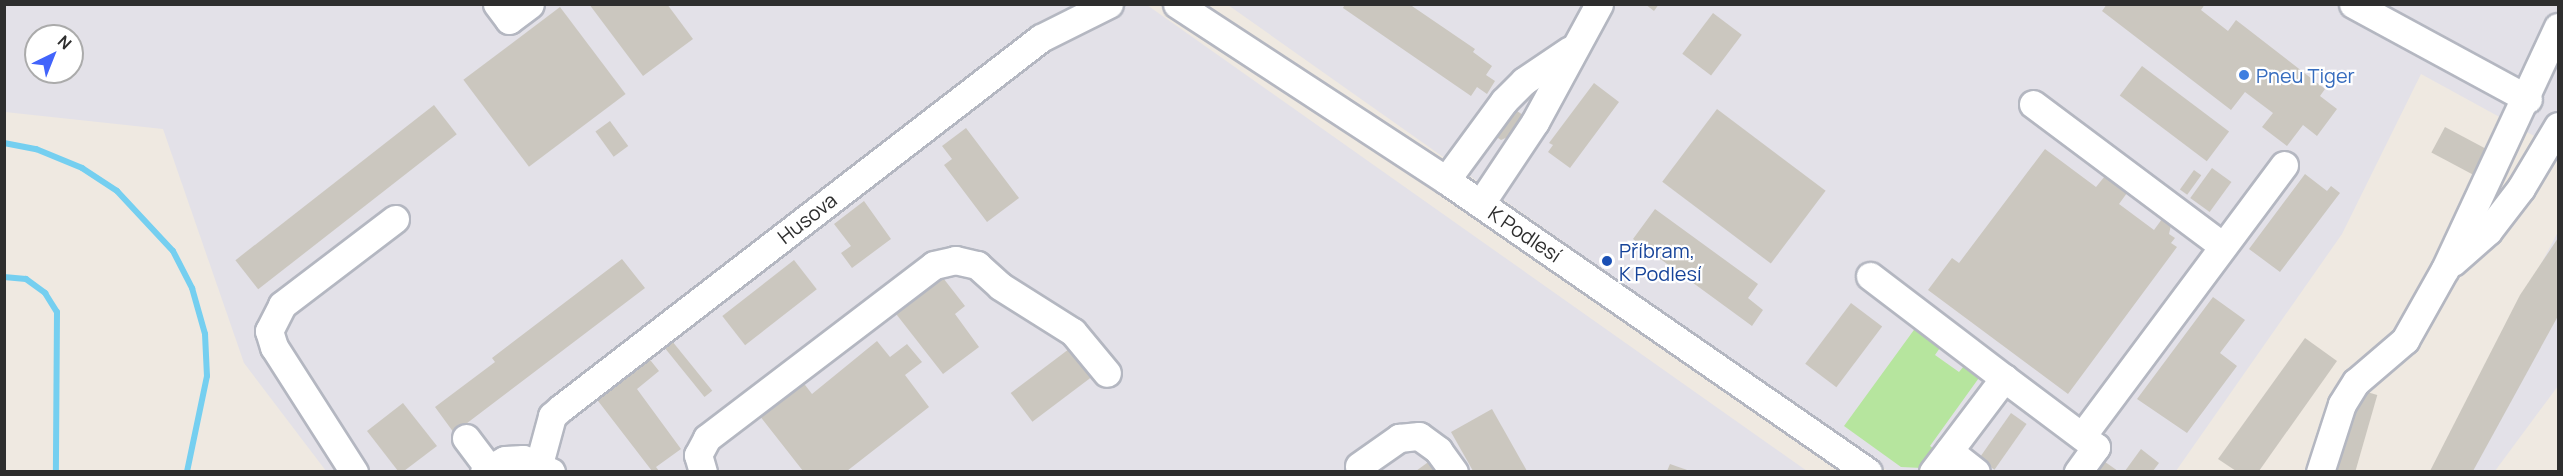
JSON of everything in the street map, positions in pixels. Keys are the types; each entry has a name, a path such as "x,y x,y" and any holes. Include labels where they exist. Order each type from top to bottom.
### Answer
{"street":[{"path":"497,4 509,20 530,4"},
{"name":"Husova","path":"487,470 506,460 545,467 552,416 561,408 1041,38 1109,4"},
{"name":"K Podlesí","path":"1177,4 1481,203 1839,463 1868,471"},
{"path":"1481,203 1535,122 1571,49 1599,4"},
{"path":"2353,4 2528,99"},
{"path":"2320,471 2342,404 2356,382 2405,340 2445,269 2528,99 2559,27"},
{"path":"1446,180 1504,101 1524,81 1571,49"},
{"path":"2033,104 2223,246"},
{"path":"2445,269 2488,231 2521,188 2559,126"},
{"path":"2078,471 2094,452 2223,246 2284,165"},
{"path":"354,471 274,347 269,332 282,305 395,219"},
{"path":"703,471 698,455 707,438 933,265 955,260 977,265 1000,286 1073,332 1107,373"},
{"path":"1870,276 2004,378 2094,452"},
{"path":"1976,471 1941,461 2004,378"},
{"path":"1359,466 1399,438 1419,436 1438,450 1454,471"},
{"path":"466,438 487,470"}],"shaded area":[{"path":"4,5 1147,5 1807,471 326,471 244,363 163,129 5,112"},
{"path":"1228,5 2558,5 2558,149 2421,74 2342,234 2176,471 1888,471"},
{"path":"2558,232 2558,386 2495,471 2430,472"}],"green space":[{"path":"1919,323 1944,342 1935,355 1959,372 1968,361 1981,375 1930,446 1938,452 1922,468 1901,467 1844,426"}],"building":[{"path":"589,4 667,4 693,39 643,76"},
{"path":"1345,4 1409,4 1475,49 1473,52 1492,66 1486,75 1495,81 1487,94 1477,87 1471,96 1343,8"},
{"path":"1645,4 1659,4 1654,11"},
{"path":"2107,4 2205,4 2201,10 2228,31 2236,20 2325,89 2320,96 2337,109 2317,136 2303,125 2287,146 2262,127 2273,113 2245,92 2231,110 2102,11"},
{"path":"560,7 626,94 529,167 463,80"},
{"path":"1713,13 1742,35 1711,75 1682,54"},
{"path":"2142,66 2229,132 2207,161 2120,96"},
{"path":"1594,83 1619,102 1570,168 1548,152 1553,145 1549,143"},
{"path":"434,105 457,134 258,289 235,260"},
{"path":"1508,105 1523,115 1508,137 1501,140 1492,134"},
{"path":"1717,109 1826,191 1771,264 1662,182"},
{"path":"610,121 628,146 614,157 595,132"},
{"path":"2445,127 2489,150 2476,176 2431,153"},
{"path":"966,128 1019,198 987,222 944,165 952,159 942,146"},
{"path":"2045,149 2096,187 2105,176 2127,193 2119,204 2154,230 2162,219 2171,225 2169,234 2175,238 2171,243 2177,247 2068,394 1928,290 1952,258 1959,263"},
{"path":"2212,168 2231,182 2210,212 2190,198"},
{"path":"2194,170 2201,175 2187,195 2180,189"},
{"path":"2305,174 2327,191 2331,186 2340,193 2280,272 2249,249"},
{"path":"864,201 891,239 852,268 841,253 851,246 834,224"},
{"path":"1655,209 1758,284 1748,298 1763,310 1752,326 1633,239"},
{"path":"2558,238 2558,316 2473,471 2430,471 2520,295"},
{"path":"622,259 645,288 454,433 435,407 495,362 492,358"},
{"path":"794,260 817,289 745,345 722,316"},
{"path":"940,274 965,306 955,314 979,347 943,374 893,310"},
{"path":"2213,297 2245,320 2220,353 2237,366 2187,433 2137,399"},
{"path":"1851,303 1882,326 1836,387 1805,364"},
{"path":"2305,338 2337,361 2259,471 2236,471 2218,459"},
{"path":"672,341 712,391 705,397 664,347"},
{"path":"877,341 890,357 907,344 922,362 905,375 929,407 847,471 803,471 759,415 802,381 812,394"},
{"path":"1069,349 1091,378 1032,422 1011,393"},
{"path":"647,356 659,371 637,389 681,449 656,467 659,471 652,471 595,397"},
{"path":"2360,390 2377,395 2355,472 2337,472"},
{"path":"403,403 437,446 404,471 398,471 367,431"},
{"path":"1492,409 1527,471 1473,471 1451,432"},
{"path":"2011,413 2027,424 1994,470 1979,459"},
{"path":"2141,449 2159,463 2153,471 2125,471"},
{"path":"2098,457 2118,471 2088,471"},
{"path":"1431,460 1440,471 1416,471"},
{"path":"1670,464 1690,471 1667,471"}],"waterway":[{"path":"4,143 36,149 82,168 117,191 173,251 192,288 205,334 207,376 187,472"},
{"path":"4,277 26,279 45,293 57,312 56,472"}],"place":[{"name":"Pneu Tiger","path":"2244,75"},
{"name":"Příbram, K Podlesí","path":"1607,261"}]}
